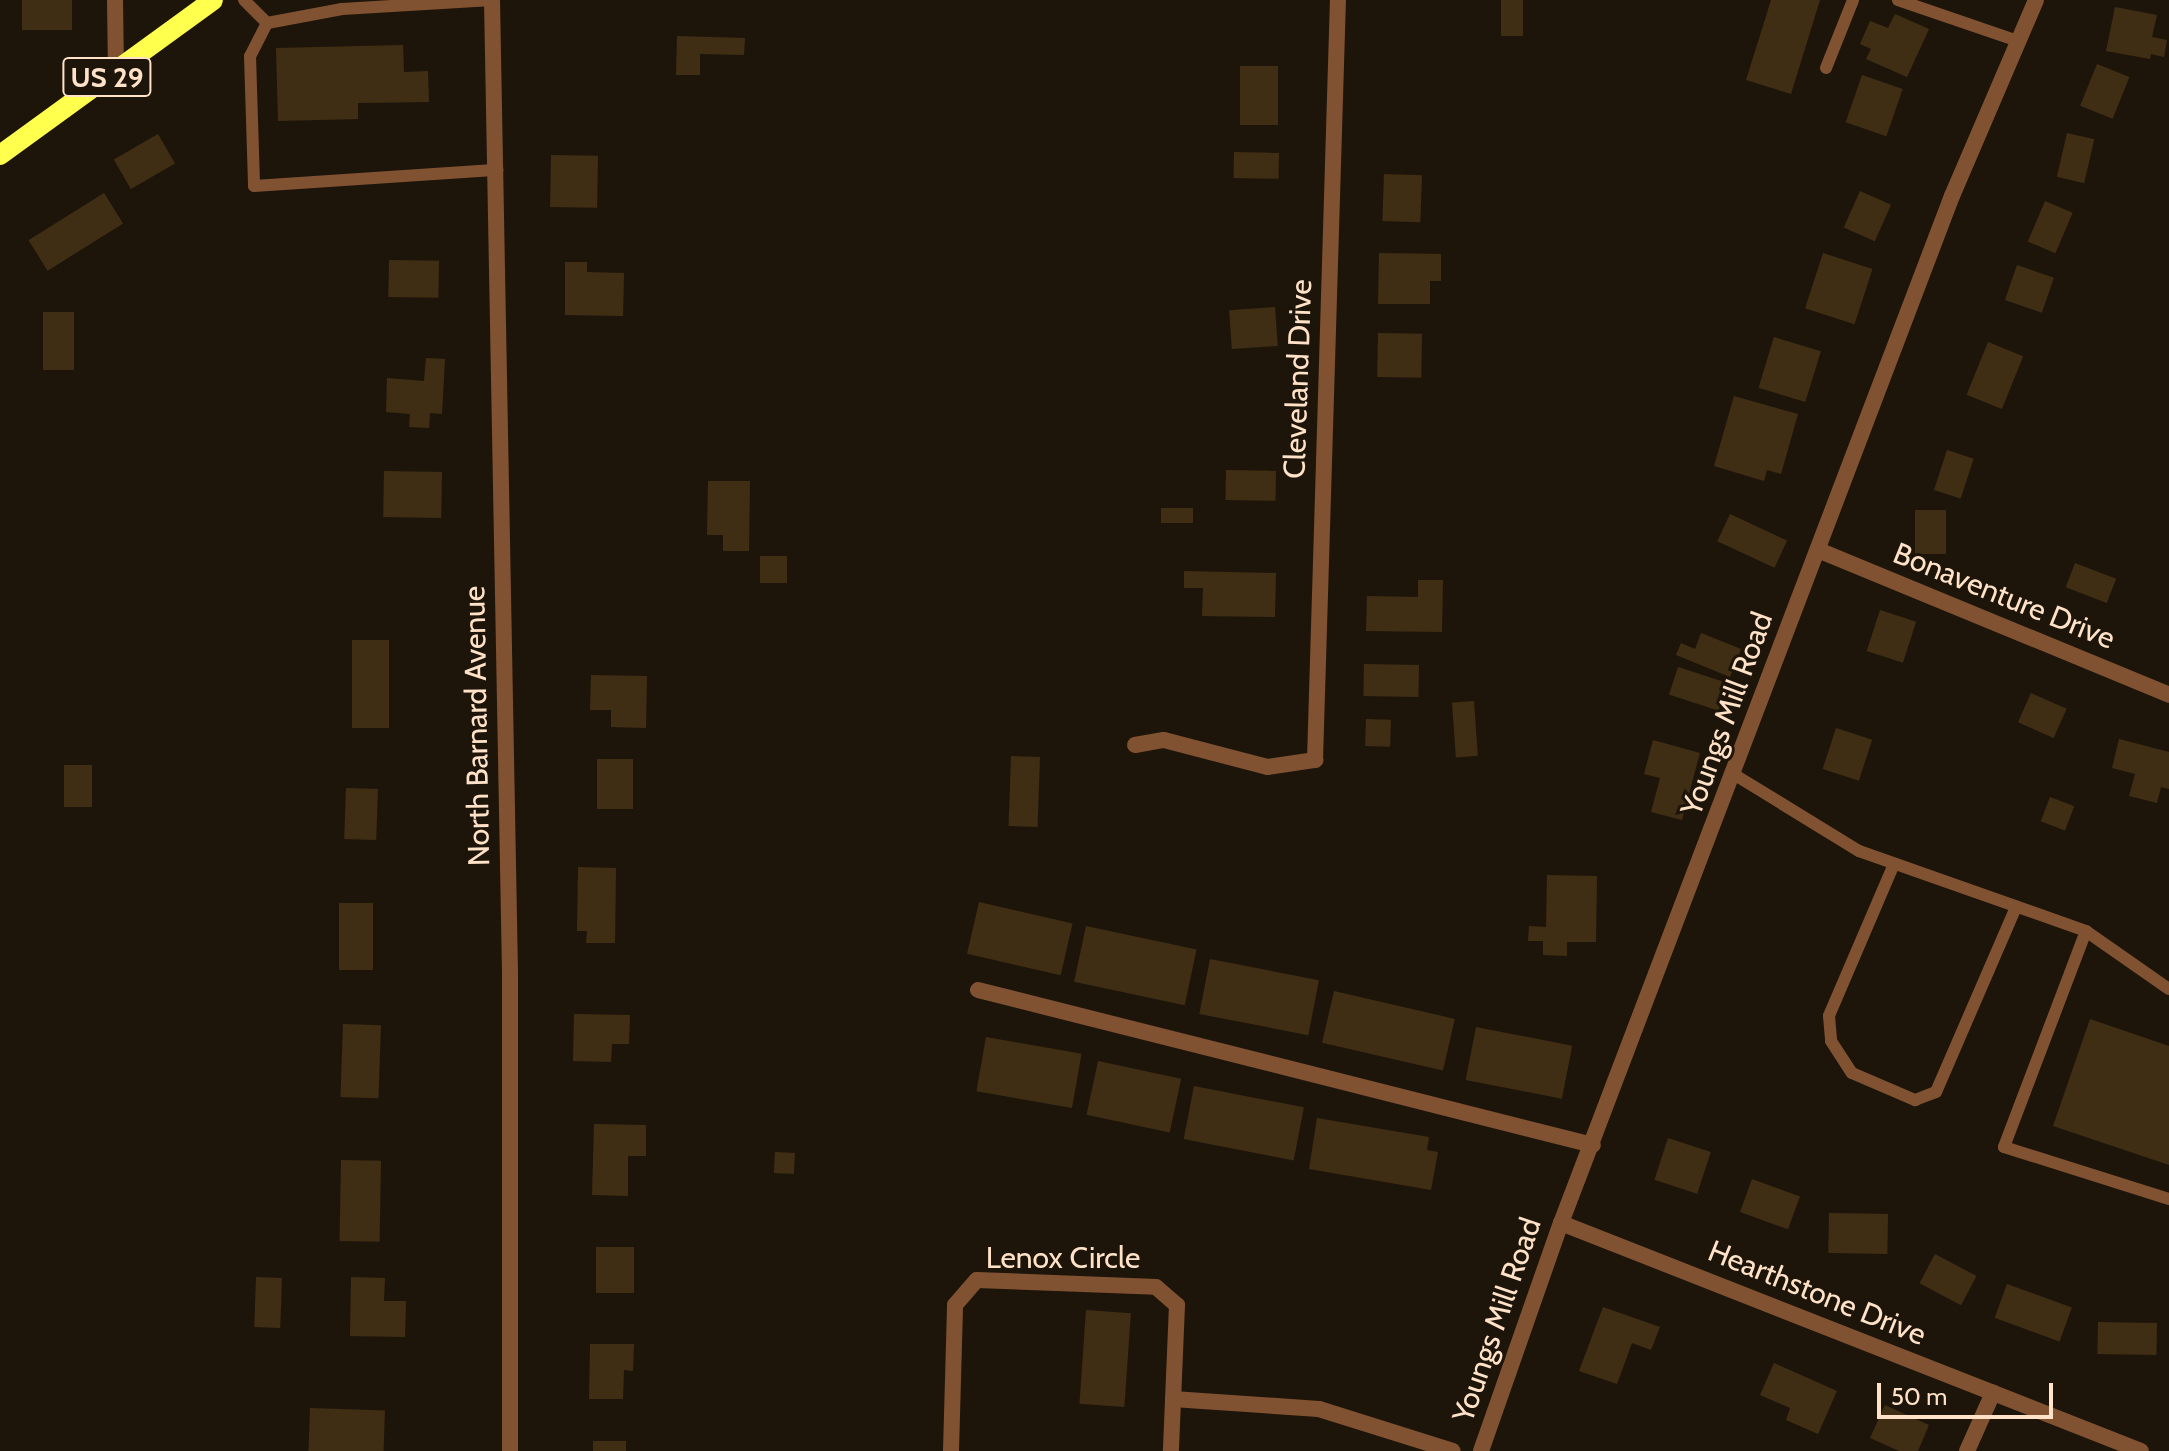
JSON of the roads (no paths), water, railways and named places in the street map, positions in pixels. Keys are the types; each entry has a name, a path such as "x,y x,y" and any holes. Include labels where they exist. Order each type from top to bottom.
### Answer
{"main road":[{"name":"US 29","path":"0,155 213,0"}],"street":[{"path":"115,0 116,71"},
{"name":"North Barnard Avenue","path":"492,0 510,972 510,1451"},
{"name":"Cleveland Drive","path":"1135,745 1164,740 1268,767 1315,760 1338,0"},
{"name":"Youngs Mill Road","path":"1481,1451 1561,1223 1735,775 1952,196 2036,0"},
{"name":"Bonaventure Drive","path":"1818,550 2169,695"},
{"path":"978,990 1593,1145"},
{"name":"Hearthstone Drive","path":"1561,1223 2141,1451"},
{"name":"Lenox Circle","path":"951,1451 955,1305 977,1280 1156,1287 1177,1305 1171,1451"},
{"path":"1967,1451 1993,1393"},
{"path":"1173,1399 1319,1409 1453,1451"}],"lane":[{"path":"244,0 267,23"},
{"path":"267,23 342,9 492,0"},
{"path":"1826,68 1853,0"},
{"path":"1898,0 2018,41"},
{"path":"267,23 250,56 254,186 497,170"},
{"path":"1735,775 1859,851 2086,931 2169,989"},
{"path":"1894,864 1829,1016 1831,1041 1852,1073 1915,1100 1936,1092 2016,907"},
{"path":"2086,931 2004,1147 2169,1199"}]}
